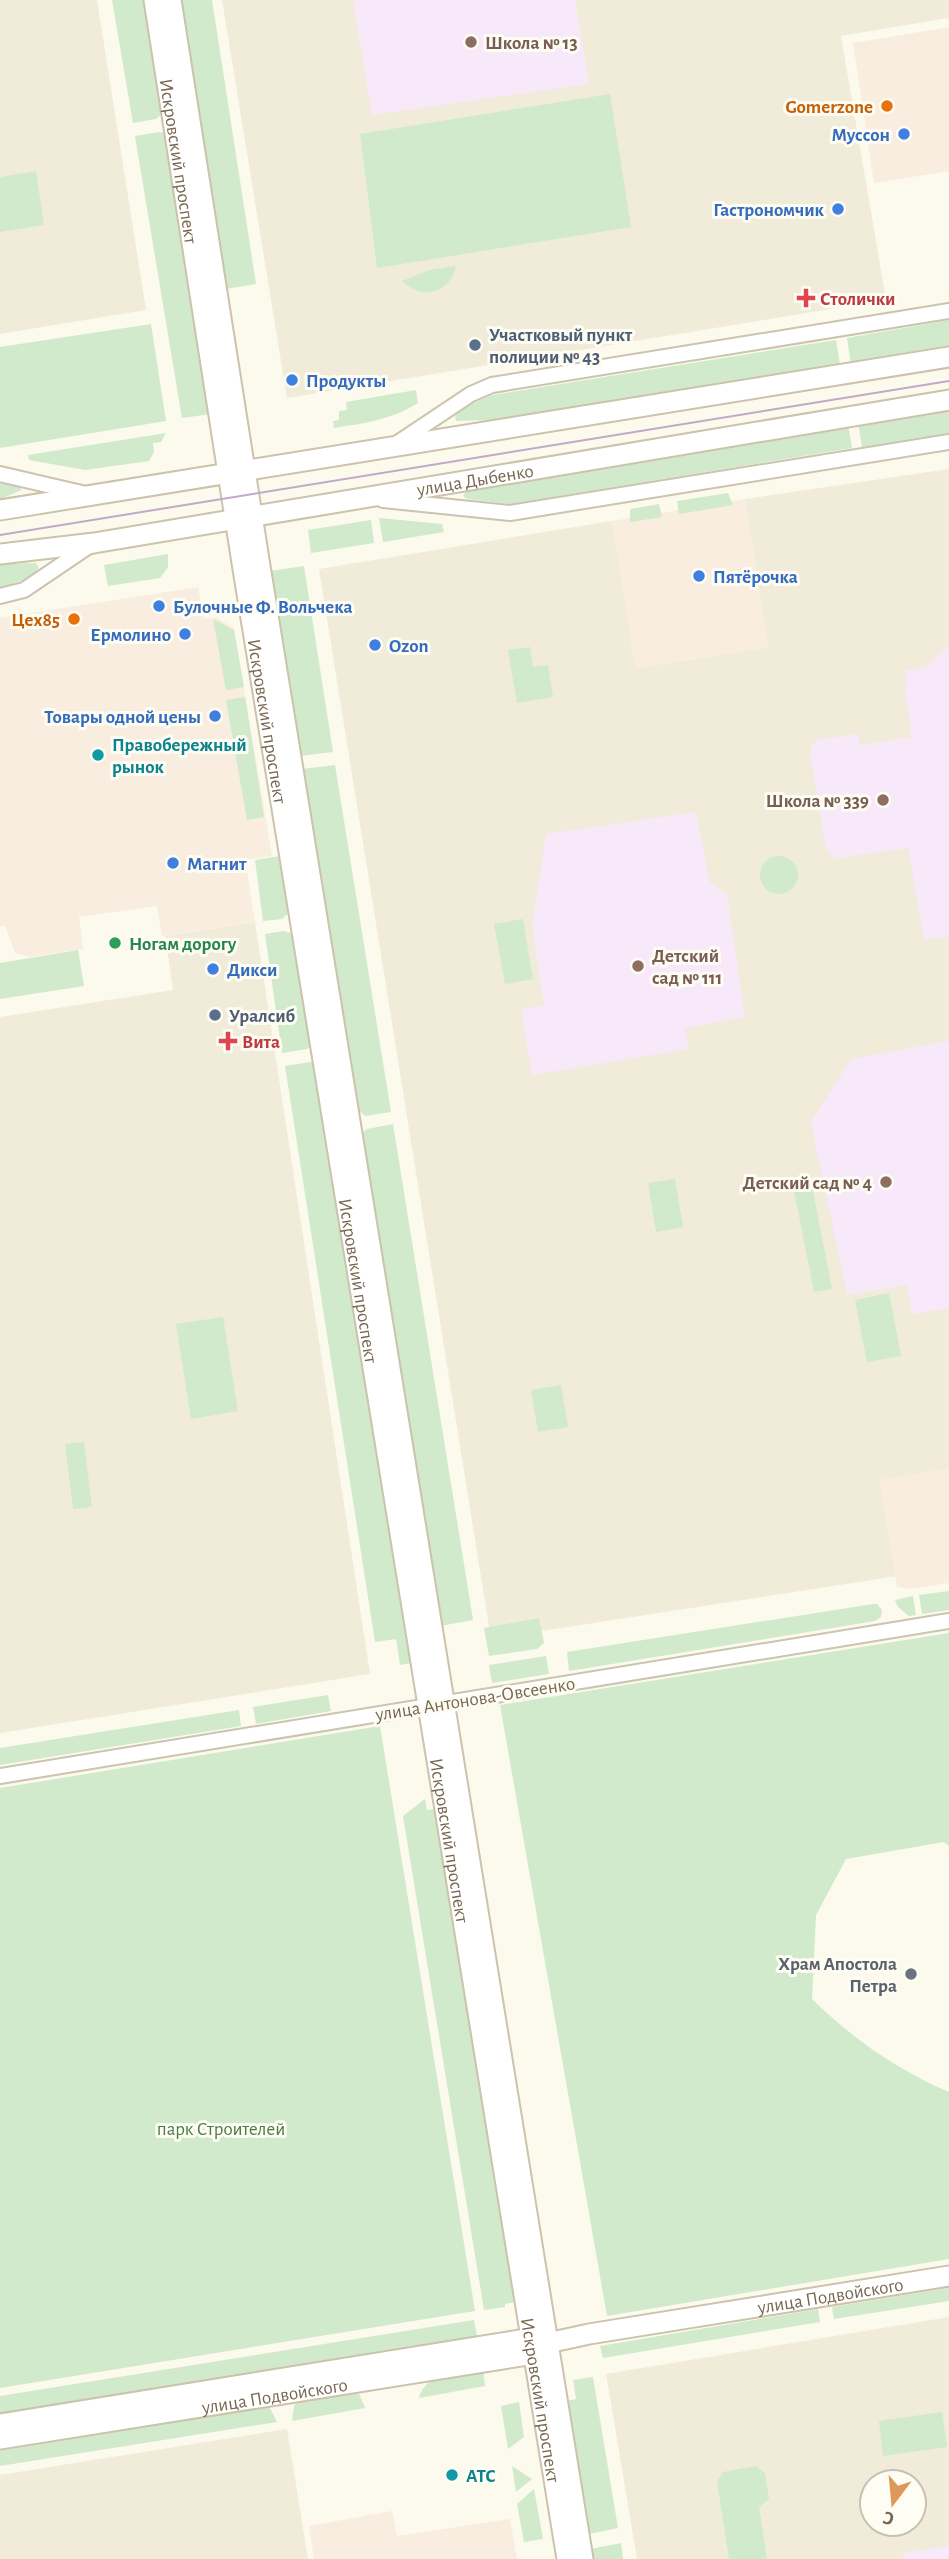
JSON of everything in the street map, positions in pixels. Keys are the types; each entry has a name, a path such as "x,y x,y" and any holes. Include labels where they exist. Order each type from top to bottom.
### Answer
{"street":[{"name":"Искровский проспект","path":"153,0 237,471"},
{"name":"Искровский проспект","path":"171,0 244,518 538,2345 567,2559"},
{"path":"394,445 471,394 492,385 949,311"},
{"path":"0,510 949,358"},
{"name":"улица Дыбенко","path":"0,555 94,543 949,400"},
{"path":"364,498 510,513 949,442"},
{"path":"0,474 91,495"},
{"path":"0,596 24,590 94,543"},
{"name":"улица Антонова-Овсеенко","path":"0,1776 949,1621"},
{"name":"улица Подвойского","path":"0,2439 589,2334 949,2276"},
{"name":"Искровский проспект","path":"538,2345 583,2559"},
{"name":"улица Подвойского","path":"0,2424 538,2345"}],"shaded area":[{"path":"0,0 97,0 146,310 0,334"},
{"path":"222,0 949,0 949,18 841,36 886,300 287,398"},
{"name":"Школа № 13","path":"353,0 575,0 589,84 372,115"},
{"path":"949,27 949,171 874,183 853,43"},
{"path":"949,469 949,1568 491,1639 319,569 612,521 636,668 768,647 745,499"},
{"path":"745,499 768,647 635,668 612,521"},
{"path":"198,587 204,619 215,617 234,628 272,856 245,860 255,922 162,936 157,906 79,917 83,949 29,957 15,953 5,926 0,927 0,618"},
{"name":"Школа № 339","path":"949,648 949,936 924,940 908,848 839,858 831,855 825,846 810,753 817,740 858,734 860,745 912,737 905,691 906,670 925,668 944,649"},
{"name":"Детский сад № 111","path":"696,812 710,883 727,894 745,1017 685,1028 689,1049 532,1075 521,1009 544,1005 532,927 546,834"},
{"path":"255,922 370,1674 0,1733 0,1017 173,990 165,936"},
{"name":"Детский сад № 4","path":"949,1041 949,1308 912,1314 907,1285 847,1295 811,1122 851,1059"},
{"path":"949,1468 949,1583 911,1589 897,1587 879,1480"},
{"path":"949,2317 949,2559 637,2559 606,2374"},
{"path":"287,2429 308,2559 0,2559 0,2475"},
{"path":"392,2511 397,2536 510,2519 517,2559 314,2559 309,2526"},
{"path":"949,2546 949,2559 904,2559 903,2553"}],"green space":[{"path":"112,0 144,0 162,114 156,119 133,123"},
{"path":"179,0 212,0 256,284 226,289"},
{"path":"610,94 631,227 377,268 360,134"},
{"path":"166,133 211,414 182,418 135,136"},
{"path":"36,171 44,225 0,232 0,177"},
{"path":"456,266 448,283 434,291 418,291 402,281 429,270"},
{"path":"949,320 949,349 851,364 847,338"},
{"path":"151,324 166,421 0,448 0,347"},
{"path":"836,340 840,365 496,420 456,421 455,416 464,409 493,395"},
{"path":"416,390 418,403 408,409 378,420 334,428 333,421 339,420 339,411 347,410 346,402"},
{"path":"949,408 949,433 862,447 858,422"},
{"path":"848,424 852,448 510,504 467,499 463,496 466,491"},
{"path":"166,433 161,442 153,443 154,452 149,461 85,470 29,460 28,455"},
{"path":"0,483 18,486 22,490 0,499"},
{"path":"728,493 733,505 679,514 677,501"},
{"path":"659,504 662,517 630,522 630,509"},
{"path":"379,518 442,524 444,532 383,542"},
{"path":"371,520 374,543 311,553 308,530"},
{"path":"168,554 168,567 160,578 108,586 104,565"},
{"path":"36,563 39,568 29,578 0,588 0,564"},
{"path":"304,566 333,752 300,756 270,571"},
{"path":"213,619 234,630 244,687 226,690"},
{"path":"530,647 533,667 548,665 553,697 517,703 508,650"},
{"path":"245,697 264,817 247,820 226,700"},
{"path":"335,765 391,1112 365,1116 357,1109 302,769"},
{"path":"280,856 290,912 282,919 263,921 255,860"},
{"path":"779,856 793,861 798,875 793,889 779,894 765,889 760,875 765,861"},
{"path":"523,919 533,979 505,984 494,924"},
{"path":"284,931 294,934 312,1046 282,1053 265,934"},
{"path":"78,950 84,986 0,999 0,963"},
{"path":"315,1062 411,1663 400,1665 396,1639 375,1642 285,1066"},
{"path":"393,1124 473,1620 440,1626 361,1134 367,1129"},
{"path":"810,1176 832,1289 814,1292 792,1180"},
{"path":"675,1179 683,1227 656,1232 648,1183"},
{"path":"889,1293 901,1356 867,1362 855,1300"},
{"path":"223,1317 238,1411 191,1419 176,1324"},
{"path":"561,1385 568,1427 538,1432 531,1390"},
{"path":"84,1442 92,1507 73,1509 65,1444"},
{"path":"949,1591 949,1610 922,1614 919,1595"},
{"path":"913,1596 916,1615 909,1616 898,1607 895,1600"},
{"path":"877,1604 882,1610 881,1617 875,1621 569,1671 567,1652"},
{"path":"539,1618 544,1643 537,1649 489,1656 484,1628"},
{"path":"949,1633 949,1846 944,1842 846,1859 816,1915 812,1999 876,2052 911,2074 949,2092 949,2259 607,2316 500,1705"},
{"path":"546,1656 549,1674 492,1683 489,1665"},
{"path":"328,1695 331,1711 256,1724 253,1707"},
{"path":"239,1710 241,1726 0,1765 0,1748"},
{"name":"парк Строителей","path":"380,1726 475,2311 0,2388 0,1788"},
{"path":"425,1799 427,1810 435,1809 515,2302 505,2304 505,2307 484,2310 403,1816"},
{"path":"949,2288 949,2301 834,2319 832,2307"},
{"path":"818,2309 820,2322 603,2358 600,2346"},
{"path":"474,2320 477,2336 0,2413 0,2396"},
{"path":"483,2369 485,2386 419,2398 423,2389 436,2378"},
{"path":"593,2377 618,2528 589,2534 566,2401 576,2399 573,2380"},
{"path":"353,2391 359,2394 365,2408 292,2421 294,2406 300,2399"},
{"path":"519,2402 524,2437 508,2449 501,2406"},
{"path":"263,2406 270,2408 277,2422 0,2466 0,2448"},
{"path":"942,2412 947,2447 883,2456 879,2421"},
{"path":"512,2466 532,2479 516,2492"},
{"path":"756,2466 765,2473 769,2499 759,2507 767,2559 729,2559 717,2481 723,2472"},
{"path":"534,2489 543,2539 524,2542 517,2504"},
{"path":"621,2543 623,2559 593,2559 591,2549"}],"tram line":[{"path":"0,535 949,381"}],"place":[{"name":"Школа № 13","path":"471,42"},
{"name":"Gomerzone","path":"887,106"},
{"name":"Муссон","path":"904,134"},
{"name":"Гастрономчик","path":"838,209"},
{"name":"Столички","path":"806,298"},
{"name":"Участковый пункт полиции № 43","path":"475,345"},
{"name":"Продукты","path":"292,380"},
{"name":"Пятёрочка","path":"699,576"},
{"name":"Булочные Ф. Вольчека","path":"159,606"},
{"name":"Цех85","path":"74,619"},
{"name":"Ермолино","path":"185,634"},
{"name":"Ozon","path":"375,645"},
{"name":"Товары одной цены","path":"215,716"},
{"name":"Правобережный рынок","path":"98,755"},
{"name":"Школа № 339","path":"883,800"},
{"name":"Магнит","path":"173,863"},
{"name":"Ногам дорогу","path":"115,943"},
{"name":"Детский сад № 111","path":"638,966"},
{"name":"Дикси","path":"213,969"},
{"name":"Уралсиб","path":"215,1015"},
{"name":"Вита","path":"228,1041"},
{"name":"Детский сад № 4","path":"886,1182"},
{"name":"Храм Апостола Петра","path":"911,1974"},
{"name":"АТС","path":"452,2475"}]}
